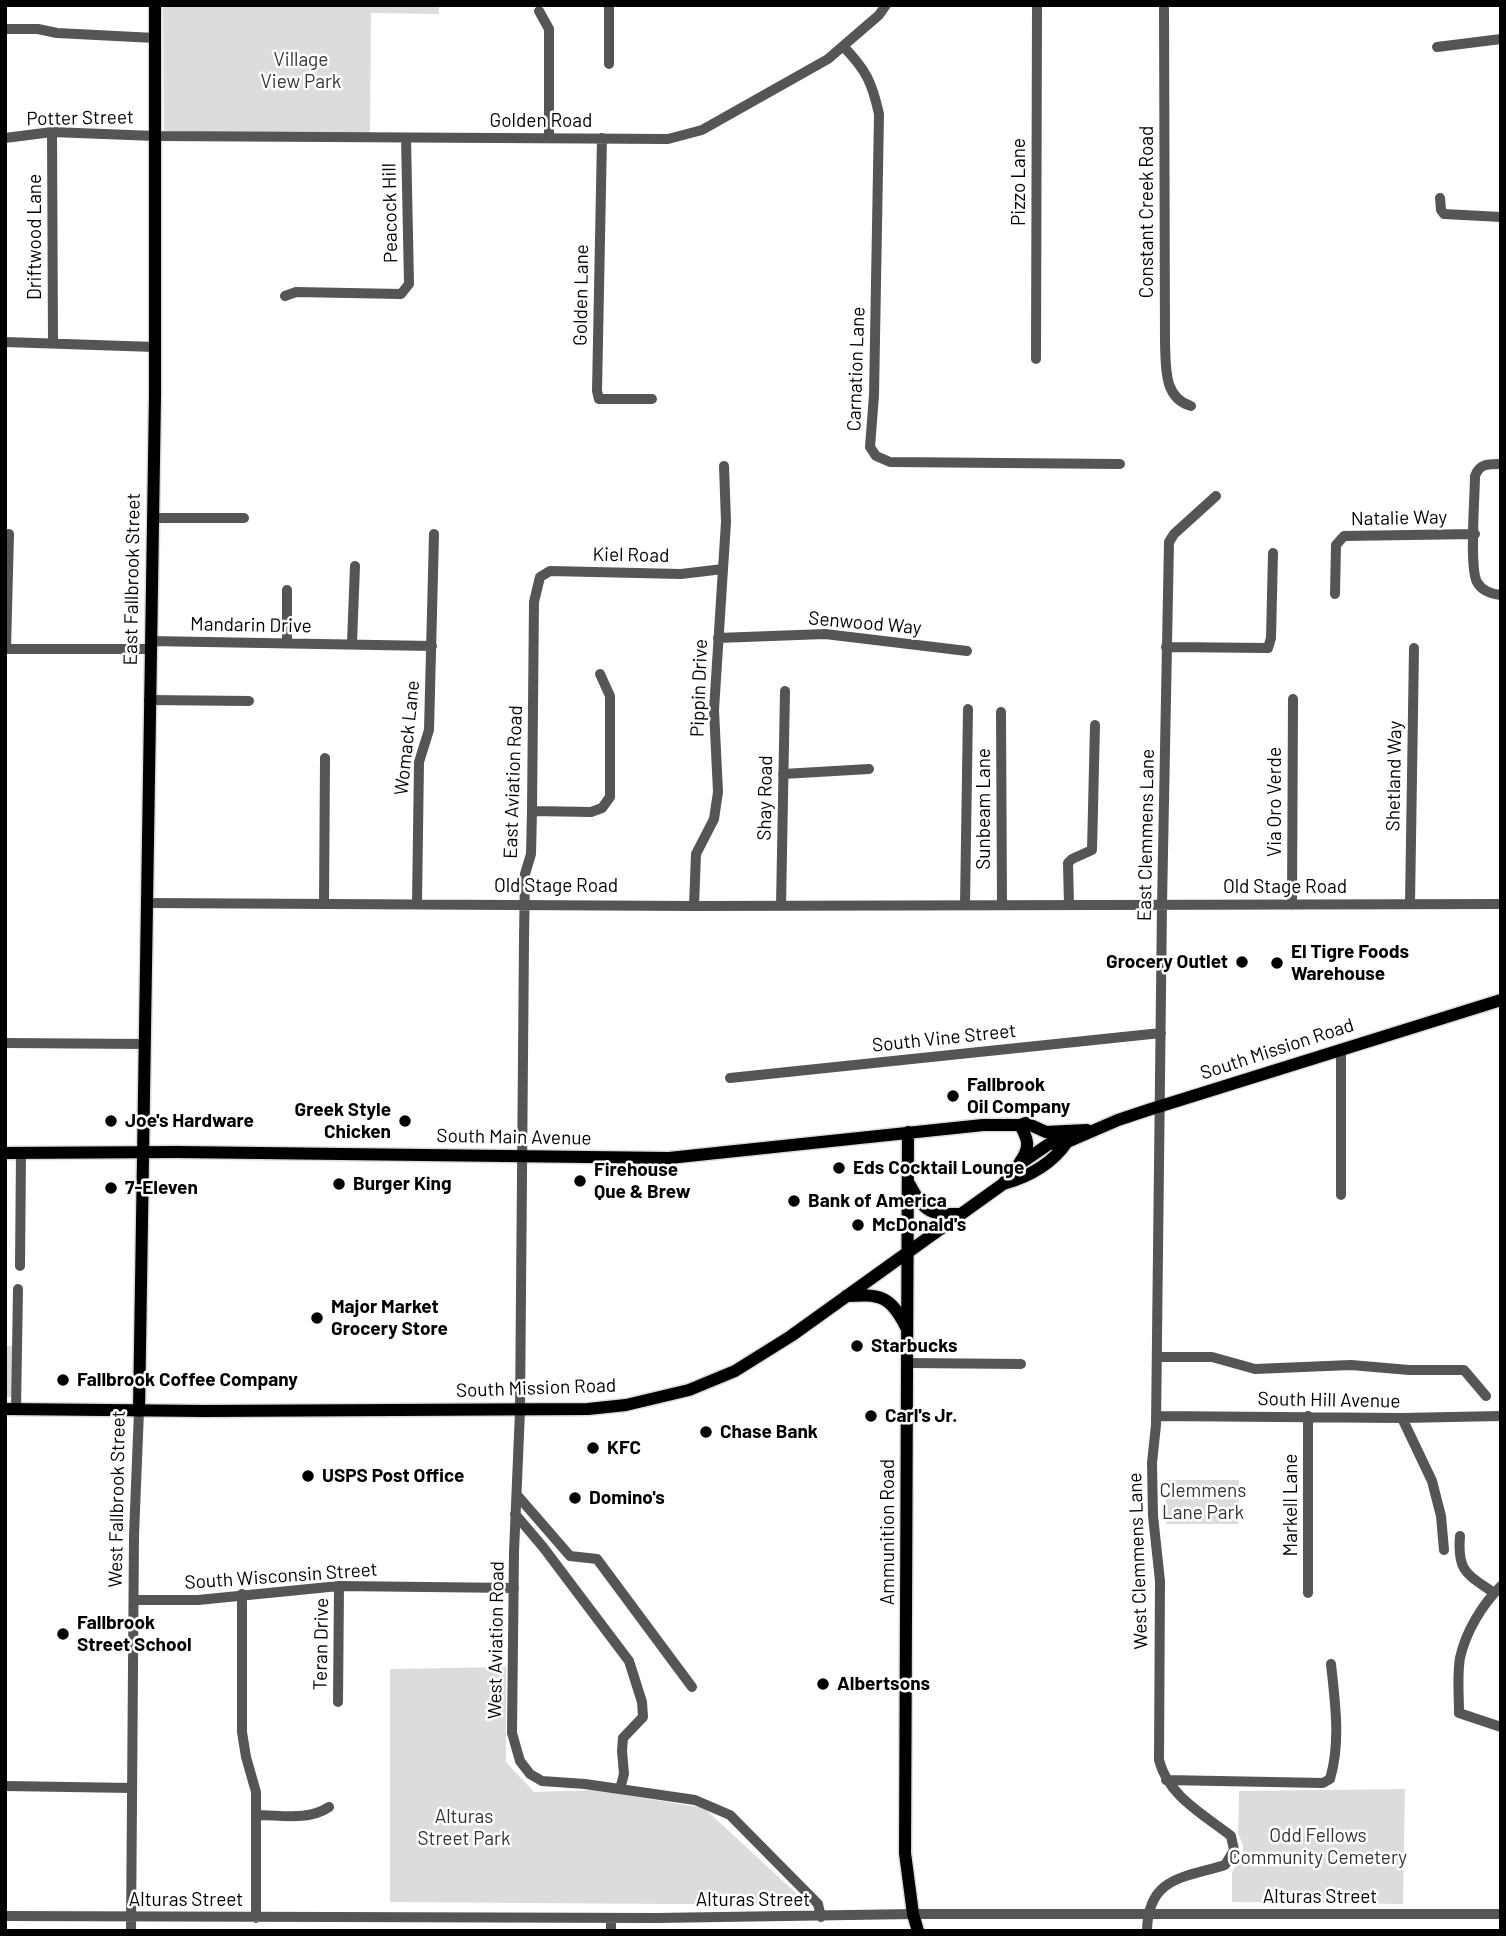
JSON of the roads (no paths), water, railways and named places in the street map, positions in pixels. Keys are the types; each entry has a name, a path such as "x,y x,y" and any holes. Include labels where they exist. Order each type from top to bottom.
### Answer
{"main road":[{"name":"East Fallbrook Street","path":"144,1153 155,347 155,5"},
{"name":"South Mission Road","path":"11,1410 520,1411 601,1408 689,1391 735,1371 761,1356 1003,1184 1018,1165 1049,1144 1067,1142 1094,1129 1161,1106 1501,1000"},
{"name":"South Main Avenue","path":"5,1153 669,1158 908,1132 983,1125 1020,1125 1026,1122 1046,1132 1094,1129"},
{"path":"1018,1165 1028,1146 1028,1138 1020,1125"},
{"name":"Ammunition Road","path":"908,1132 905,1853 913,1914 918,1931"},
{"name":"South Mission Road","path":"1003,1184 1024,1178 1058,1156 1067,1142"},
{"name":"West Fallbrook Street","path":"139,1411 144,1153"},
{"path":"909,1182 923,1207 929,1212 939,1215 962,1214"},
{"path":"846,1296 866,1294 886,1299 900,1315 908,1331"}],"street":[{"path":"609,5 609,64"},
{"name":"Golden Road","path":"155,136 668,139 702,130 828,59 879,15 886,5"},
{"name":"Pizzo Lane","path":"1036,359 1037,5"},
{"name":"Constant Creek Road","path":"1164,5 1164,342 1169,388 1177,399 1191,405"},
{"path":"539,11 549,29 549,138"},
{"path":"5,29 155,38"},
{"path":"1437,47 1501,39"},
{"name":"Carnation Lane","path":"843,46 860,65 873,87 879,114 874,395 870,447 876,456 891,462 1120,464"},
{"name":"Potter Street","path":"5,138 52,132 155,136"},
{"name":"Driftwood Lane","path":"52,132 53,342"},
{"name":"Peacock Hill","path":"285,296 296,292 401,294 407,288 406,138"},
{"name":"Golden Lane","path":"602,138 597,391 599,399 652,399"},
{"path":"1440,198 1442,213 1501,218"},
{"path":"5,342 155,347"},
{"path":"1501,464 1486,464 1479,468 1476,474 1474,573 1479,585 1488,593 1501,595"},
{"name":"Pippin Drive","path":"694,906 696,854 714,819 718,792 714,710 726,522 724,466"},
{"path":"1216,496 1174,534 1169,542 1166,648 1268,648 1271,638 1273,553"},
{"path":"153,518 244,518"},
{"path":"6,649 9,534"},
{"name":"Womack Lane","path":"417,903 419,762 429,730 434,534"},
{"name":"Natalie Way","path":"1335,594 1336,545 1341,537 1475,534"},
{"path":"352,643 355,566"},
{"name":"Kiel Road","path":"540,576 550,571 681,574 723,569"},
{"name":"East Aviation Road","path":"522,1157 525,903 526,874 531,854 532,811 534,602 540,576"},
{"path":"287,590 287,643"},
{"name":"Senwood Way","path":"718,638 825,634 967,650"},
{"name":"Mandarin Drive","path":"6,649 287,643 432,646"},
{"name":"East Clemmens Lane","path":"1161,1106 1166,648"},
{"name":"Shetland Way","path":"1410,904 1414,648"},
{"path":"532,811 591,812 602,808 610,797 610,696 600,674"},
{"name":"Shay Road","path":"781,906 785,691"},
{"name":"Via Oro Verde","path":"1292,905 1293,699"},
{"path":"149,700 249,701"},
{"path":"965,905 968,709"},
{"name":"Sunbeam Lane","path":"1001,712 1002,905"},
{"path":"1069,905 1068,863 1092,850 1095,725"},
{"path":"324,904 325,758"},
{"path":"783,774 869,769"},
{"name":"Old Stage Road","path":"147,903 694,906 1501,904"},
{"name":"South Vine Street","path":"730,1078 1161,1032"},
{"path":"5,1043 145,1044"},
{"path":"1341,1048 1341,1195"},
{"name":"West Clemmens Lane","path":"1161,1106 1156,1416 1152,1463 1153,1516 1160,1581 1158,1760 1166,1780"},
{"path":"20,1266 21,1153"},
{"name":"West Aviation Road","path":"522,1157 520,1411 512,1733 520,1761 530,1774 542,1781 585,1784 695,1801 730,1815 818,1904 821,1917"},
{"path":"11,1410 18,1289"},
{"path":"1157,1357 1212,1357 1255,1369 1351,1365 1409,1370 1464,1370 1486,1396"},
{"path":"908,1363 1021,1364"},
{"name":"West Fallbrook Street","path":"131,1931 134,1535 139,1411"},
{"name":"South Hill Avenue","path":"1156,1416 1501,1416"},
{"name":"Markell Lane","path":"1308,1416 1308,1593"},
{"path":"1402,1418 1432,1481 1441,1516 1444,1550"},
{"path":"517,1495 570,1556 597,1559 692,1687"},
{"path":"516,1514 629,1661 642,1702 643,1717 623,1738 624,1774 620,1789"},
{"path":"1460,1536 1458,1558 1468,1575 1497,1590 1467,1636 1460,1659 1459,1713 1501,1727"},
{"name":"South Wisconsin Street","path":"134,1600 198,1600 339,1586 514,1588"},
{"name":"Teran Drive","path":"338,1702 339,1586"},
{"path":"242,1594 242,1732 256,1792 256,1917"},
{"path":"1166,1780 1323,1783 1330,1779 1335,1764 1336,1713 1331,1664"},
{"path":"1147,1931 1147,1914 1158,1890 1173,1881 1225,1865 1234,1850 1231,1836 1180,1797 1166,1780"},
{"path":"5,1786 132,1788"},
{"path":"257,1815 310,1816 320,1814 328,1807"},
{"name":"Alturas Street","path":"5,1916 611,1918 913,1914 1501,1914"},
{"path":"611,1918 611,1931"}],"place":[{"name":"Grocery Outlet","path":"1242,962"},
{"name":"El Tigre Foods Warehouse","path":"1277,963"},
{"name":"Fallbrook Oil Company","path":"953,1096"},
{"name":"Joe's Hardware","path":"111,1121"},
{"name":"Greek Style Chicken","path":"405,1121"},
{"name":"Eds Cocktail Lounge","path":"839,1168"},
{"name":"Firehouse Que & Brew","path":"580,1181"},
{"name":"Burger King","path":"339,1184"},
{"name":"7-Eleven","path":"111,1188"},
{"name":"Bank of America","path":"794,1201"},
{"name":"McDonald's","path":"858,1225"},
{"name":"Major Market Grocery Store","path":"317,1318"},
{"name":"Starbucks","path":"857,1346"},
{"name":"Fallbrook Coffee Company","path":"63,1380"},
{"name":"Carl's Jr.","path":"871,1416"},
{"name":"Chase Bank","path":"706,1432"},
{"name":"KFC","path":"593,1448"},
{"name":"USPS Post Office","path":"308,1476"},
{"name":"Domino's","path":"575,1498"},
{"name":"Fallbrook Street School","path":"63,1634"},
{"name":"Albertsons","path":"823,1684"}],"park label":[{"name":"Village View Park","path":"301,71"},
{"name":"Clemmens Lane Park","path":"1203,1502"},
{"name":"Alturas Street Park","path":"464,1828"},
{"name":"Odd Fellows Community Cemetery","path":"1318,1847"}]}
